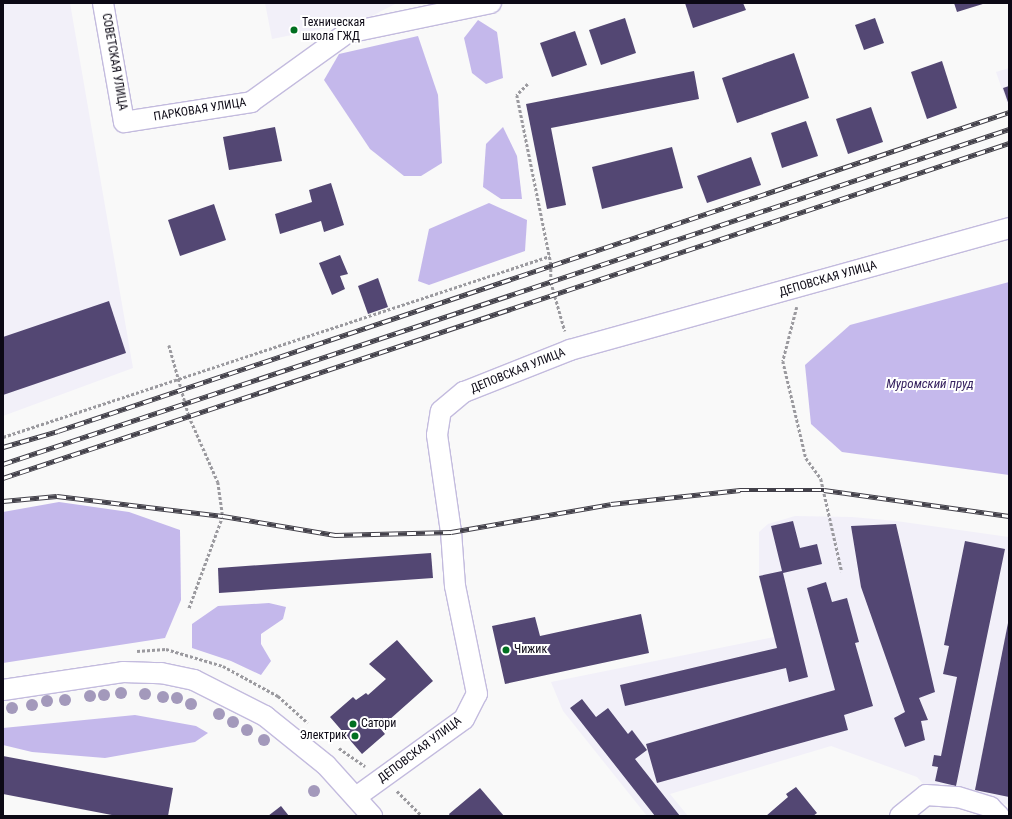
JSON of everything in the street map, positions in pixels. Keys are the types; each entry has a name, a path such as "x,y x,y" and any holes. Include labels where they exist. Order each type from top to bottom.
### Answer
{"street":[{"name":"СОВЕТСКАЯ УЛИЦА","path":"103,3 124,122"},
{"name":"ПАРКОВАЯ УЛИЦА","path":"124,122 251,102 347,32 491,3"},
{"name":"ДЕПОВСКАЯ УЛИЦА","path":"356,797 464,719 477,694 455,586 451,532 437,435 441,411 464,392 570,350 1009,228"},
{"path":"3,690 123,672 161,673 194,680 265,716 326,765 372,816"},
{"path":"900,816 926,795 958,797 995,812"}],"path":[{"path":"528,84 517,94 550,256 551,282 570,350"},
{"path":"3,437 550,256"},
{"path":"803,286 783,361 806,458 821,479 842,572"},
{"path":"169,345 189,416 218,482 223,516 189,609"}],"shaded area":[{"path":"3,3 70,3 133,368 3,416"},
{"name":"Техническая школа ГЖД","path":"265,3 397,3 362,21 272,39"},
{"path":"478,20 497,32 503,78 486,84 472,73 464,38"},
{"path":"418,36 438,95 442,163 421,176 404,176 370,149 324,80 339,54"},
{"path":"1009,68 1009,109 996,72"},
{"path":"503,127 517,156 522,199 501,199 483,187 486,144"},
{"path":"489,203 527,220 525,251 429,285 418,281 429,229"},
{"path":"59,502 129,512 180,530 181,600 165,638 3,663 3,512"},
{"path":"795,516 852,517 896,521 1009,537 1009,805 926,787 917,777 831,746 670,794 688,816 647,816 563,711 551,682 774,637 759,576 759,532 768,524"},
{"path":"269,603 286,607 283,619 261,634 261,644 271,661 261,675 231,661 192,648 192,624 218,606"},
{"path":"135,715 196,726 208,733 195,742 105,758 32,752 3,745 3,728"}],"water":[{"name":"Муромский пруд","path":"1009,282 1009,475 842,452 811,424 805,365 850,325"}],"building":[{"path":"685,3 743,3 746,10 693,28"},
{"path":"954,3 986,3 957,12"},
{"path":"625,18 636,53 601,65 589,30"},
{"path":"875,18 884,43 864,50 855,25"},
{"path":"575,31 587,65 552,77 540,43"},
{"path":"794,53 809,98 737,123 722,78"},
{"path":"942,61 957,108 927,119 911,72"},
{"path":"694,71 699,99 551,128 566,205 547,209 526,104"},
{"path":"1009,86 1009,105 1003,88"},
{"path":"871,107 883,142 848,154 836,119"},
{"path":"806,121 818,156 782,168 771,133"},
{"path":"275,127 282,161 229,170 223,137"},
{"path":"672,147 683,188 602,209 592,167"},
{"path":"751,157 761,185 707,203 697,176"},
{"path":"331,183 344,225 324,232 321,221 280,234 275,214 312,202 309,190"},
{"path":"214,204 226,240 180,256 168,220"},
{"path":"340,255 348,274 340,276 345,289 332,295 319,263"},
{"path":"378,278 388,307 368,314 358,286"},
{"path":"109,301 126,353 3,395 3,337"},
{"path":"793,521 800,548 817,544 822,564 783,573 808,677 789,682 786,668 625,706 620,685 777,648 759,576 782,571 771,526"},
{"path":"896,524 935,692 919,698 928,720 921,721 925,740 905,747 894,718 905,712 861,587 851,526"},
{"path":"965,541 1005,549 956,786 935,781 938,767 932,766 934,755 941,756 957,677 943,674 949,646 944,645"},
{"path":"431,553 433,578 219,593 218,568"},
{"path":"826,582 832,602 847,598 859,642 855,643 873,706 844,715 848,730 657,783 646,744 835,690 807,588"},
{"path":"641,614 649,653 505,684 492,626 535,617 540,636"},
{"path":"1009,623 1009,797 975,790"},
{"path":"397,640 433,681 380,728 385,734 362,754 330,717 353,697 356,700 366,693 368,695 386,679 369,664"},
{"path":"582,699 596,717 608,708 628,734 632,730 647,750 635,759 680,816 655,816 570,708"},
{"path":"3,756 173,788 168,816 117,816 3,794"},
{"path":"796,787 817,813 813,816 766,816 788,797 786,794"},
{"path":"480,788 504,816 450,816 449,814"},
{"path":"281,806 289,816 268,816"}],"railway":[{"path":"3,447 58,431 1009,112"},
{"path":"3,464 1009,129"},
{"path":"3,478 1009,143"},
{"path":"3,501 57,496 223,516 335,535 451,532 611,504 740,490 824,490 1009,516"}],"place":[{"name":"Техническая школа ГЖД","path":"294,30"},
{"name":"Чижик","path":"506,650"},
{"name":"Сатори","path":"353,724"},
{"name":"Электрик","path":"355,736"}]}
